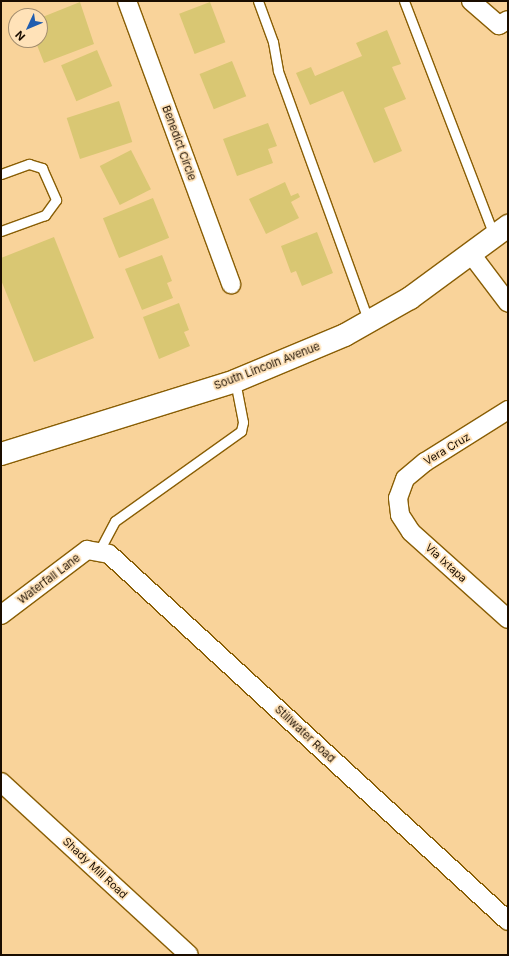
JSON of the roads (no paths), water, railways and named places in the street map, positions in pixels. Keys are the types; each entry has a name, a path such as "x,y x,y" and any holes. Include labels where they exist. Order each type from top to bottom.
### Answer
{"main road":[{"name":"South Lincoln Avenue","path":"1,454 235,381 345,335 410,298 501,231"}],"street":[{"name":"Benedict Circle","path":"127,1 231,284"},
{"path":"471,1 503,23"},
{"path":"471,254 508,303"},
{"name":"Vera Cruz","path":"398,498 405,479 424,462 508,410"},
{"name":"Via Ixtapa","path":"398,498 400,515 411,532 508,619"},
{"name":"Waterfall Lane","path":"1,615 87,550 99,551"},
{"name":"Stillwater Road","path":"99,551 110,554 508,921"},
{"name":"Shady Mill Road","path":"1,782 189,955"}],"lane":[{"path":"258,1 273,42 278,71 369,322"},
{"path":"404,1 501,231"},
{"path":"1,174 29,164 42,168 56,200 45,215 1,231"},
{"path":"99,551 115,521 241,431 243,422 235,381"}]}
